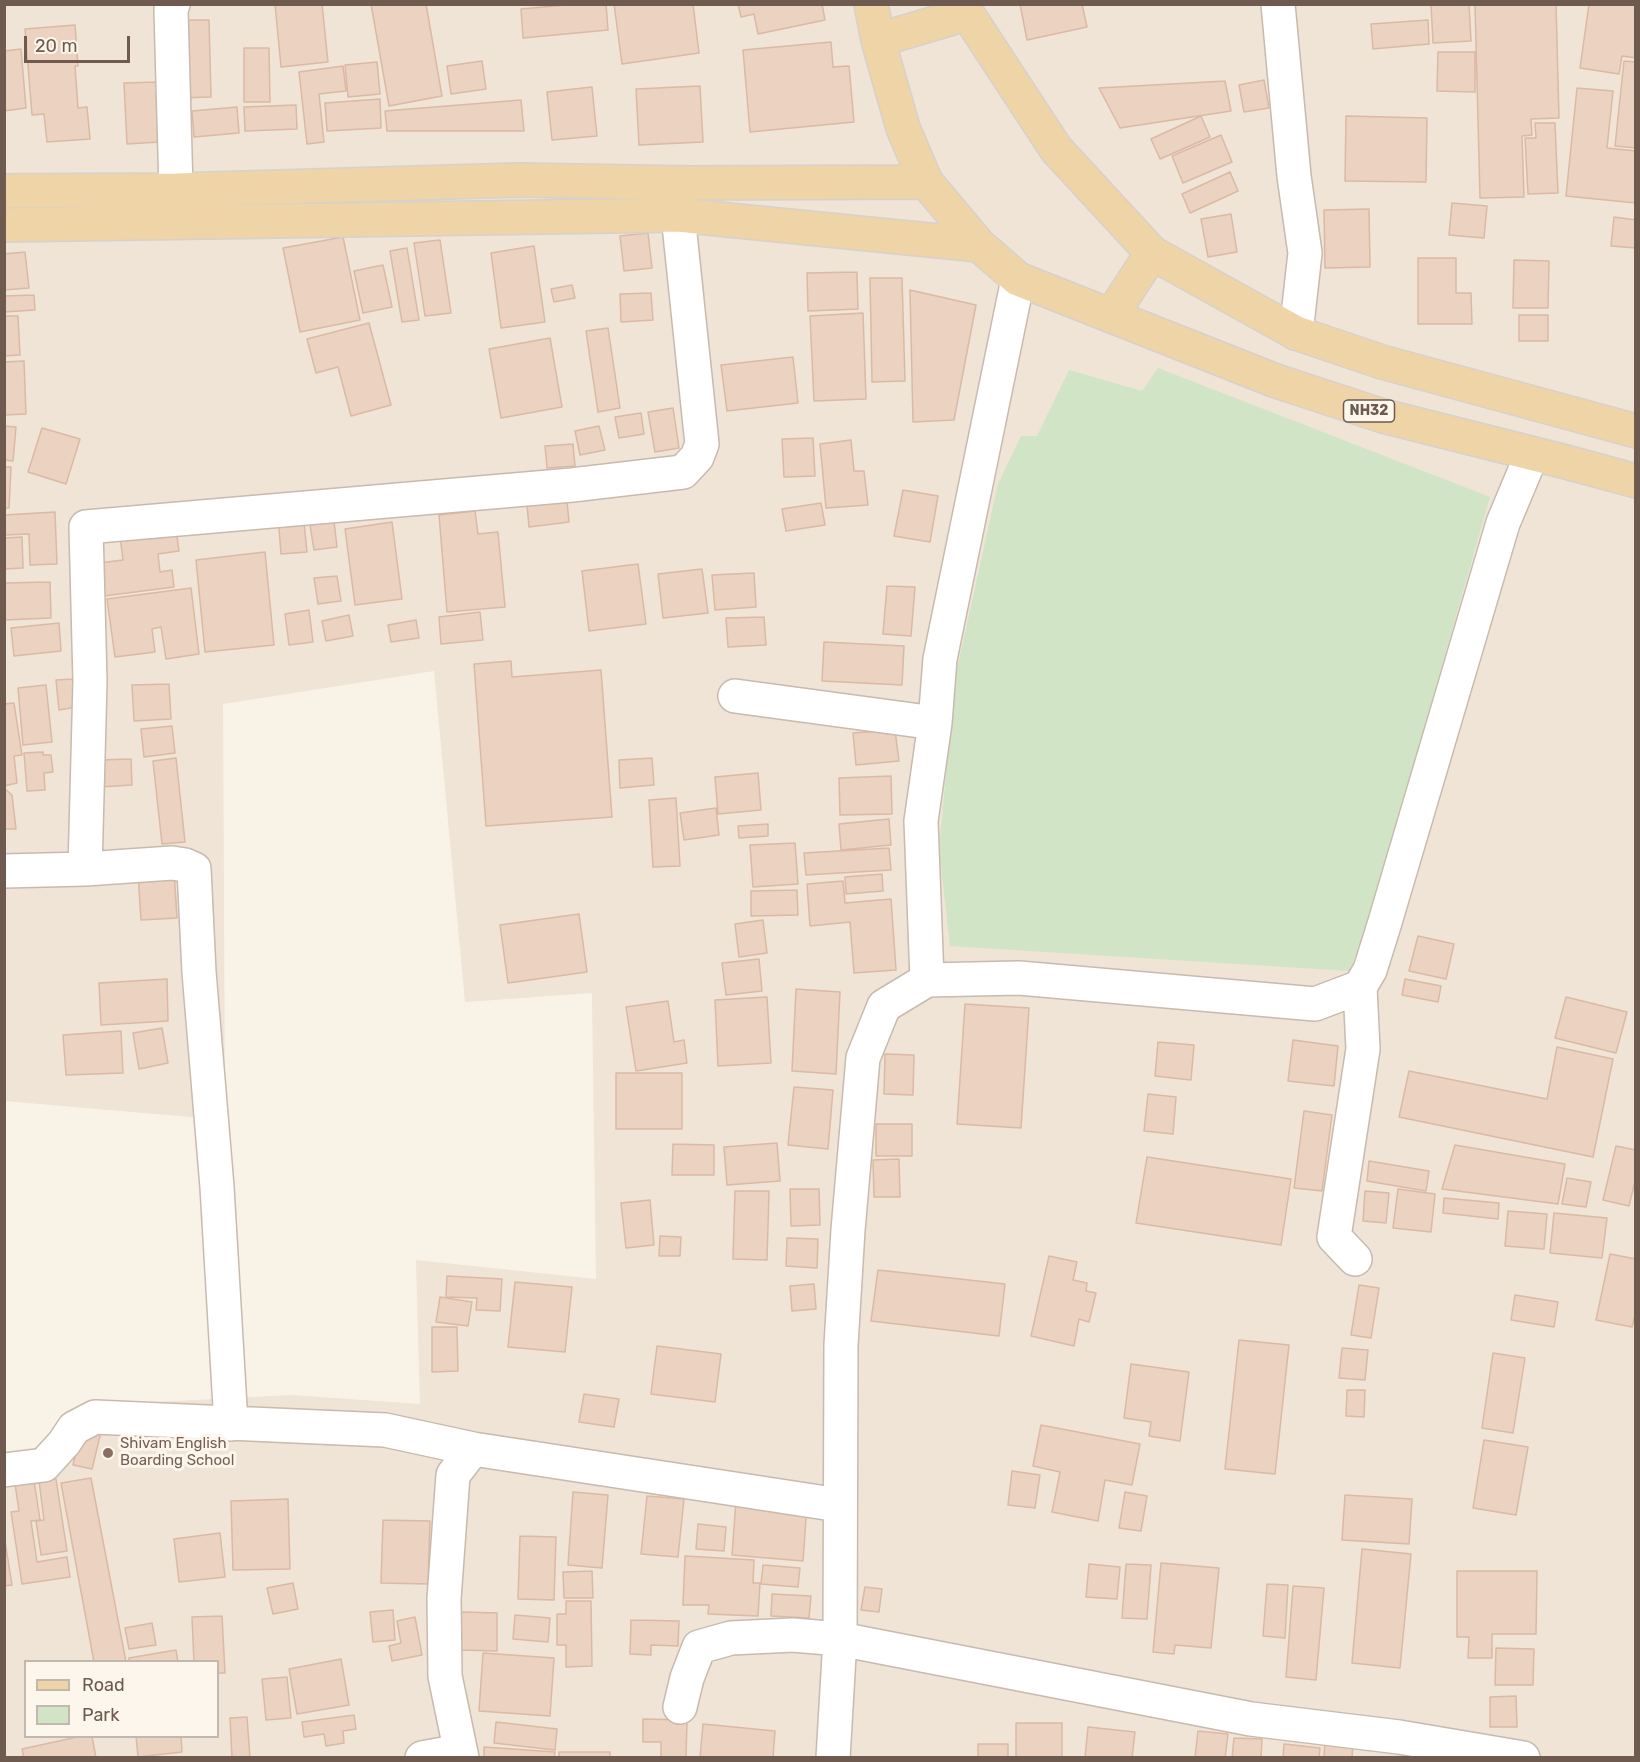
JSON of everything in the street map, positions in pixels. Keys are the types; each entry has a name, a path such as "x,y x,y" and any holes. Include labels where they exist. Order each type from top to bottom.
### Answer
{"main road":[{"name":"NH32","path":"871,4 878,40 903,128 926,182 979,245 1018,279 1287,385 1383,416 1635,481"},
{"path":"878,40 964,9 1056,149 1152,253 1296,333 1382,362 1635,432"},
{"path":"4,191 176,190 519,180 689,183 926,182"},
{"path":"4,225 678,216 979,245"},
{"path":"1111,316 1152,253"}],"street":[{"path":"173,4 171,10 175,222"},
{"path":"1278,4 1294,176 1305,253 1296,333"},
{"path":"85,869 90,682 86,527 572,485 683,472 698,457 702,444 678,216"},
{"path":"927,980 921,821 935,723 940,658 1018,279"},
{"path":"1355,1259 1334,1237 1363,1049 1360,987 1370,970 1382,932 1503,523 1532,454"},
{"path":"735,696 935,723"},
{"path":"4,872 172,863 194,869 231,1424"},
{"path":"833,1758 840,1639 841,1345 848,1230 863,1058 884,1006 927,980 1019,978 1315,1004 1360,987"},
{"path":"4,1470 44,1465 74,1428 94,1417 385,1430 473,1449 839,1505"},
{"path":"422,1758 461,1754 445,1676 444,1599 453,1475 473,1449"},
{"path":"680,1707 687,1678 699,1647 730,1638 793,1635 840,1639 1251,1719 1399,1737 1523,1758"}],"shaded area":[{"path":"5,5 1635,5 1635,1757 5,1758 5,1456 29,1453 81,1406 291,1395 420,1404 416,1260 596,1279 592,993 465,1002 434,671 223,704 225,1120 5,1101"}],"green space":[{"path":"1158,368 1490,497 1366,931 1349,971 950,946 939,849 955,678 998,484 1021,436 1037,436 1069,370 1142,391"}],"building":[{"path":"275,4 322,4 328,62 281,67"},
{"path":"371,4 426,4 442,96 389,106"},
{"path":"606,4 608,30 523,38 521,9"},
{"path":"614,4 693,4 699,53 622,64"},
{"path":"738,4 822,4 825,20 758,34 754,14 741,17"},
{"path":"1020,4 1082,4 1087,27 1027,40"},
{"path":"1431,4 1469,4 1471,41 1433,43"},
{"path":"1475,4 1556,4 1559,118 1531,119 1532,135 1522,136 1524,197 1480,198"},
{"path":"1589,4 1636,4 1636,58 1622,56 1619,74 1580,68"},
{"path":"178,20 209,20 211,97 180,98"},
{"path":"1428,20 1429,44 1373,49 1371,24"},
{"path":"75,25 78,108 87,107 90,139 47,142 44,114 32,115 25,29"},
{"path":"831,42 833,67 849,66 854,122 750,132 743,50"},
{"path":"244,48 269,48 270,102 244,102"},
{"path":"21,49 26,108 4,111 4,51"},
{"path":"1438,52 1475,52 1475,92 1437,91"},
{"path":"482,61 486,89 451,94 447,66"},
{"path":"1624,61 1636,62 1636,148 1615,146"},
{"path":"377,62 380,94 348,97 345,65"},
{"path":"343,66 346,91 319,94 324,142 307,144 299,72"},
{"path":"1264,80 1269,108 1244,112 1239,85"},
{"path":"1225,81 1231,111 1120,128 1099,88"},
{"path":"157,82 159,142 127,144 124,83"},
{"path":"700,86 703,142 639,145 636,89"},
{"path":"592,87 597,136 552,140 547,92"},
{"path":"1577,88 1613,91 1607,148 1636,151 1636,203 1566,196"},
{"path":"380,99 381,128 327,131 325,103"},
{"path":"521,100 524,131 387,131 385,111"},
{"path":"296,105 297,129 245,131 244,107"},
{"path":"237,107 239,133 194,137 192,111"},
{"path":"1201,116 1210,137 1160,159 1151,139"},
{"path":"1346,116 1427,118 1426,182 1345,181"},
{"path":"1535,123 1555,123 1558,193 1528,194 1525,138 1536,138"},
{"path":"1221,135 1232,162 1183,183 1172,156"},
{"path":"1230,172 1238,191 1190,213 1182,194"},
{"path":"1452,203 1487,206 1484,238 1449,235"},
{"path":"1369,209 1370,267 1325,268 1324,210"},
{"path":"1231,214 1237,252 1208,257 1201,219"},
{"path":"1614,217 1636,220 1636,248 1611,246"},
{"path":"648,233 652,268 624,271 620,236"},
{"path":"343,237 360,320 300,332 283,248"},
{"path":"440,240 451,313 425,316 414,243"},
{"path":"534,246 545,322 501,328 491,253"},
{"path":"407,248 419,320 402,322 390,251"},
{"path":"25,252 29,288 4,290 4,254"},
{"path":"1418,258 1456,258 1456,293 1471,293 1472,324 1418,324"},
{"path":"1514,260 1549,261 1548,308 1513,308"},
{"path":"383,265 392,307 363,313 354,271"},
{"path":"857,272 858,309 808,311 807,273"},
{"path":"870,278 902,278 905,381 872,382"},
{"path":"572,285 575,298 554,302 551,289"},
{"path":"910,290 976,305 954,420 913,422"},
{"path":"651,293 653,320 621,322 620,294"},
{"path":"34,295 35,310 4,312 4,296"},
{"path":"863,313 866,399 814,401 810,316"},
{"path":"1519,315 1548,315 1548,341 1519,341"},
{"path":"4,316 18,316 20,355 4,356"},
{"path":"369,323 391,405 351,416 338,367 316,373 307,339"},
{"path":"608,328 620,408 598,412 586,331"},
{"path":"550,338 562,407 501,418 489,349"},
{"path":"793,357 798,403 727,411 721,365"},
{"path":"24,361 26,414 4,415 4,362"},
{"path":"673,408 679,448 655,452 648,412"},
{"path":"641,413 644,434 619,438 615,417"},
{"path":"4,426 16,427 13,461 4,460"},
{"path":"599,426 605,450 580,455 575,431"},
{"path":"42,428 80,439 66,484 28,472"},
{"path":"813,438 815,476 784,477 782,439"},
{"path":"851,440 854,471 864,471 868,505 826,508 820,444"},
{"path":"573,444 575,466 547,468 545,446"},
{"path":"4,467 11,467 9,508 4,508"},
{"path":"903,490 938,496 930,542 894,536"},
{"path":"566,491 569,522 529,527 526,495"},
{"path":"821,503 825,525 786,531 782,509"},
{"path":"475,511 478,534 498,532 505,607 447,612 439,515"},
{"path":"55,512 57,564 30,565 29,534 4,535 4,515"},
{"path":"303,513 307,552 281,554 278,515"},
{"path":"334,521 337,547 314,550 310,525"},
{"path":"392,522 402,599 355,605 345,529"},
{"path":"176,529 179,551 158,554 160,572 172,570 174,587 104,596 99,563 123,560 120,536"},
{"path":"22,537 23,568 4,569 4,538"},
{"path":"265,552 274,645 205,652 196,560"},
{"path":"638,564 646,624 589,631 582,571"},
{"path":"702,569 708,613 663,618 658,574"},
{"path":"754,573 756,607 715,610 712,575"},
{"path":"337,576 341,601 318,604 314,578"},
{"path":"50,582 51,618 4,620 4,583"},
{"path":"887,586 915,587 911,636 883,634"},
{"path":"191,588 199,654 166,659 161,627 152,629 155,652 115,657 107,599"},
{"path":"309,610 313,642 289,645 285,614"},
{"path":"480,612 483,640 441,644 439,617"},
{"path":"349,615 353,636 326,641 322,621"},
{"path":"764,617 766,645 728,647 726,618"},
{"path":"416,620 419,638 391,642 388,625"},
{"path":"59,623 61,651 14,656 11,628"},
{"path":"824,642 904,646 902,685 822,681"},
{"path":"511,661 512,677 601,670 612,817 486,826 474,664"},
{"path":"73,679 77,707 59,710 56,680"},
{"path":"169,684 171,719 134,721 132,685"},
{"path":"46,685 52,742 23,745 18,688"},
{"path":"14,703 22,755 14,756 17,783 4,786 4,704"},
{"path":"172,726 175,753 144,757 141,729"},
{"path":"895,730 899,761 856,765 853,733"},
{"path":"43,752 43,755 51,755 53,772 44,773 45,790 27,791 24,753"},
{"path":"176,758 185,842 162,844 153,761"},
{"path":"652,758 654,785 620,788 619,760"},
{"path":"131,759 132,785 100,787 99,760"},
{"path":"758,773 761,810 718,814 715,777"},
{"path":"891,776 892,814 840,815 839,778"},
{"path":"4,788 12,795 16,829 4,829"},
{"path":"676,798 680,866 653,867 649,800"},
{"path":"716,808 719,835 684,840 680,813"},
{"path":"889,819 891,845 841,850 839,824"},
{"path":"768,824 768,836 739,838 738,826"},
{"path":"795,843 798,884 753,887 750,845"},
{"path":"889,848 891,870 806,875 804,853"},
{"path":"174,870 177,918 141,920 138,873"},
{"path":"882,874 883,891 846,894 845,877"},
{"path":"843,881 845,903 891,899 896,970 854,973 850,922 810,926 807,884"},
{"path":"797,890 798,915 751,916 751,891"},
{"path":"579,914 587,972 508,983 500,925"},
{"path":"763,920 767,953 739,957 735,924"},
{"path":"1418,936 1454,944 1446,979 1409,971"},
{"path":"759,959 762,991 726,995 722,963"},
{"path":"167,979 168,1021 101,1025 99,983"},
{"path":"1405,979 1441,986 1438,1002 1402,995"},
{"path":"796,989 840,992 836,1074 792,1071"},
{"path":"767,997 771,1063 718,1066 715,1000"},
{"path":"1566,997 1627,1012 1616,1053 1555,1038"},
{"path":"668,1001 674,1042 684,1040 687,1063 636,1071 626,1007"},
{"path":"965,1004 1029,1008 1021,1128 957,1124"},
{"path":"162,1028 168,1063 139,1069 133,1033"},
{"path":"121,1031 123,1073 66,1075 63,1035"},
{"path":"1293,1040 1338,1046 1334,1086 1288,1081"},
{"path":"1158,1042 1194,1045 1191,1080 1155,1076"},
{"path":"1557,1047 1613,1059 1593,1157 1399,1117 1409,1071 1547,1099"},
{"path":"885,1054 914,1055 913,1095 884,1094"},
{"path":"616,1073 682,1073 682,1129 616,1129"},
{"path":"794,1087 833,1090 828,1149 788,1145"},
{"path":"1148,1094 1176,1097 1173,1134 1144,1131"},
{"path":"1304,1111 1332,1115 1322,1191 1294,1188"},
{"path":"876,1124 912,1124 912,1156 876,1156"},
{"path":"777,1143 780,1181 727,1185 724,1147"},
{"path":"673,1144 714,1145 714,1175 672,1175"},
{"path":"1455,1145 1565,1164 1558,1204 1442,1189"},
{"path":"1616,1146 1636,1150 1636,1177 1629,1206 1603,1200"},
{"path":"1147,1157 1291,1179 1281,1245 1136,1223"},
{"path":"899,1159 900,1197 874,1197 873,1160"},
{"path":"1369,1161 1429,1171 1426,1191 1367,1181"},
{"path":"1567,1178 1591,1182 1586,1207 1562,1204"},
{"path":"790,1189 819,1189 820,1225 791,1226"},
{"path":"1398,1189 1435,1194 1431,1232 1393,1228"},
{"path":"735,1191 769,1191 767,1260 733,1259"},
{"path":"1365,1191 1389,1193 1386,1223 1363,1221"},
{"path":"1444,1198 1499,1203 1498,1219 1443,1213"},
{"path":"650,1200 654,1245 626,1248 621,1203"},
{"path":"1508,1211 1547,1214 1544,1249 1505,1246"},
{"path":"1554,1213 1607,1218 1602,1258 1550,1253"},
{"path":"660,1236 681,1237 680,1256 659,1256"},
{"path":"787,1238 818,1239 817,1268 786,1266"},
{"path":"1610,1254 1636,1259 1636,1311 1632,1327 1596,1320"},
{"path":"1049,1256 1077,1262 1073,1280 1087,1283 1086,1291 1096,1293 1089,1322 1079,1319 1074,1346 1031,1336"},
{"path":"878,1270 1005,1284 999,1336 871,1321"},
{"path":"447,1276 502,1279 500,1311 476,1310 477,1298 446,1297"},
{"path":"515,1282 572,1287 565,1352 508,1347"},
{"path":"814,1284 816,1309 792,1311 790,1286"},
{"path":"1359,1285 1379,1288 1371,1338 1351,1335"},
{"path":"1515,1295 1558,1302 1554,1327 1511,1320"},
{"path":"440,1297 472,1302 468,1326 436,1322"},
{"path":"432,1327 457,1327 458,1371 432,1372"},
{"path":"1239,1340 1289,1345 1275,1474 1225,1469"},
{"path":"657,1346 721,1354 715,1402 651,1394"},
{"path":"1342,1348 1368,1350 1365,1380 1339,1378"},
{"path":"1493,1353 1525,1358 1513,1433 1482,1428"},
{"path":"1131,1364 1189,1372 1180,1441 1149,1436 1151,1422 1124,1418"},
{"path":"1347,1390 1365,1390 1364,1417 1346,1416"},
{"path":"584,1394 619,1399 614,1427 579,1422"},
{"path":"1041,1425 1140,1444 1132,1485 1105,1480 1098,1521 1052,1512 1060,1472 1033,1466"},
{"path":"82,1428 101,1432 92,1469 73,1465"},
{"path":"1484,1440 1528,1447 1516,1515 1473,1508"},
{"path":"1012,1471 1040,1475 1035,1508 1008,1505"},
{"path":"91,1478 126,1660 94,1660 61,1483"},
{"path":"56,1479 67,1551 41,1555 36,1521 44,1520 39,1481"},
{"path":"34,1480 40,1520 31,1521 37,1562 67,1557 70,1577 22,1584 11,1512 19,1511 15,1484"},
{"path":"573,1492 608,1495 602,1568 568,1565"},
{"path":"1125,1492 1147,1496 1141,1531 1119,1528"},
{"path":"1345,1495 1412,1499 1409,1544 1342,1540"},
{"path":"647,1496 684,1499 678,1557 641,1554"},
{"path":"288,1499 290,1569 233,1570 231,1501"},
{"path":"736,1500 807,1505 803,1561 732,1555"},
{"path":"383,1520 430,1521 428,1584 381,1583"},
{"path":"698,1524 726,1527 724,1551 696,1549"},
{"path":"220,1533 225,1577 179,1582 174,1539"},
{"path":"4,1535 12,1585 4,1586"},
{"path":"520,1536 556,1537 554,1600 518,1599"},
{"path":"1362,1549 1411,1554 1400,1668 1352,1663"},
{"path":"685,1556 754,1560 753,1583 760,1583 758,1616 708,1614 709,1605 683,1605"},
{"path":"1161,1563 1219,1568 1211,1648 1175,1645 1174,1654 1153,1652"},
{"path":"1089,1564 1120,1567 1117,1599 1086,1597"},
{"path":"1126,1564 1151,1565 1147,1619 1122,1618"},
{"path":"763,1565 800,1568 798,1587 761,1584"},
{"path":"592,1571 593,1598 564,1598 563,1572"},
{"path":"1457,1571 1537,1571 1536,1634 1492,1634 1492,1658 1468,1658 1469,1637 1457,1637"},
{"path":"293,1583 298,1609 273,1614 267,1588"},
{"path":"1267,1584 1288,1585 1285,1638 1263,1636"},
{"path":"1293,1586 1324,1588 1316,1680 1286,1677"},
{"path":"865,1587 882,1589 879,1612 861,1610"},
{"path":"772,1594 811,1596 809,1618 771,1616"},
{"path":"566,1601 591,1601 592,1666 566,1667 566,1645 557,1645 557,1614 566,1614"},
{"path":"393,1610 395,1640 373,1642 370,1612"},
{"path":"461,1612 497,1613 497,1651 460,1650"},
{"path":"515,1615 550,1618 548,1642 513,1639"},
{"path":"222,1616 225,1673 219,1673 219,1660 194,1660 192,1617"},
{"path":"415,1617 422,1655 392,1661 389,1646 401,1643 397,1621"},
{"path":"631,1620 679,1621 678,1646 651,1645 651,1655 630,1654"},
{"path":"152,1623 156,1645 129,1649 125,1628"},
{"path":"1496,1648 1534,1649 1533,1685 1495,1685"},
{"path":"176,1650 178,1660 129,1660 129,1658"},
{"path":"483,1653 554,1658 550,1716 479,1711"},
{"path":"341,1659 349,1705 297,1714 289,1669"},
{"path":"287,1677 291,1718 266,1720 262,1679"},
{"path":"1516,1696 1517,1727 1490,1727 1490,1697"},
{"path":"354,1715 356,1729 343,1731 344,1743 326,1746 324,1734 304,1737 302,1722"},
{"path":"247,1717 250,1758 232,1758 230,1718"},
{"path":"643,1719 687,1720 686,1758 661,1758 661,1742 643,1742"},
{"path":"496,1722 557,1729 555,1750 494,1743"},
{"path":"1016,1723 1062,1723 1062,1758 1016,1758"},
{"path":"703,1724 775,1731 773,1758 700,1758"},
{"path":"1088,1727 1135,1732 1132,1758 1085,1758"},
{"path":"1198,1731 1228,1734 1225,1758 1195,1757"},
{"path":"73,1738 92,1738 96,1758 24,1758 22,1749"},
{"path":"136,1738 181,1738 182,1752 138,1757"},
{"path":"1234,1738 1262,1739 1261,1758 1232,1758"},
{"path":"1325,1740 1353,1743 1352,1758 1324,1758"},
{"path":"978,1744 1008,1744 1008,1758 978,1758"},
{"path":"1284,1744 1320,1748 1319,1758 1283,1758"},
{"path":"484,1747 555,1752 554,1758 484,1758"},
{"path":"559,1752 610,1752 610,1758 559,1758"}],"place":[{"name":"Shivam English Boarding School","path":"108,1453"}]}
